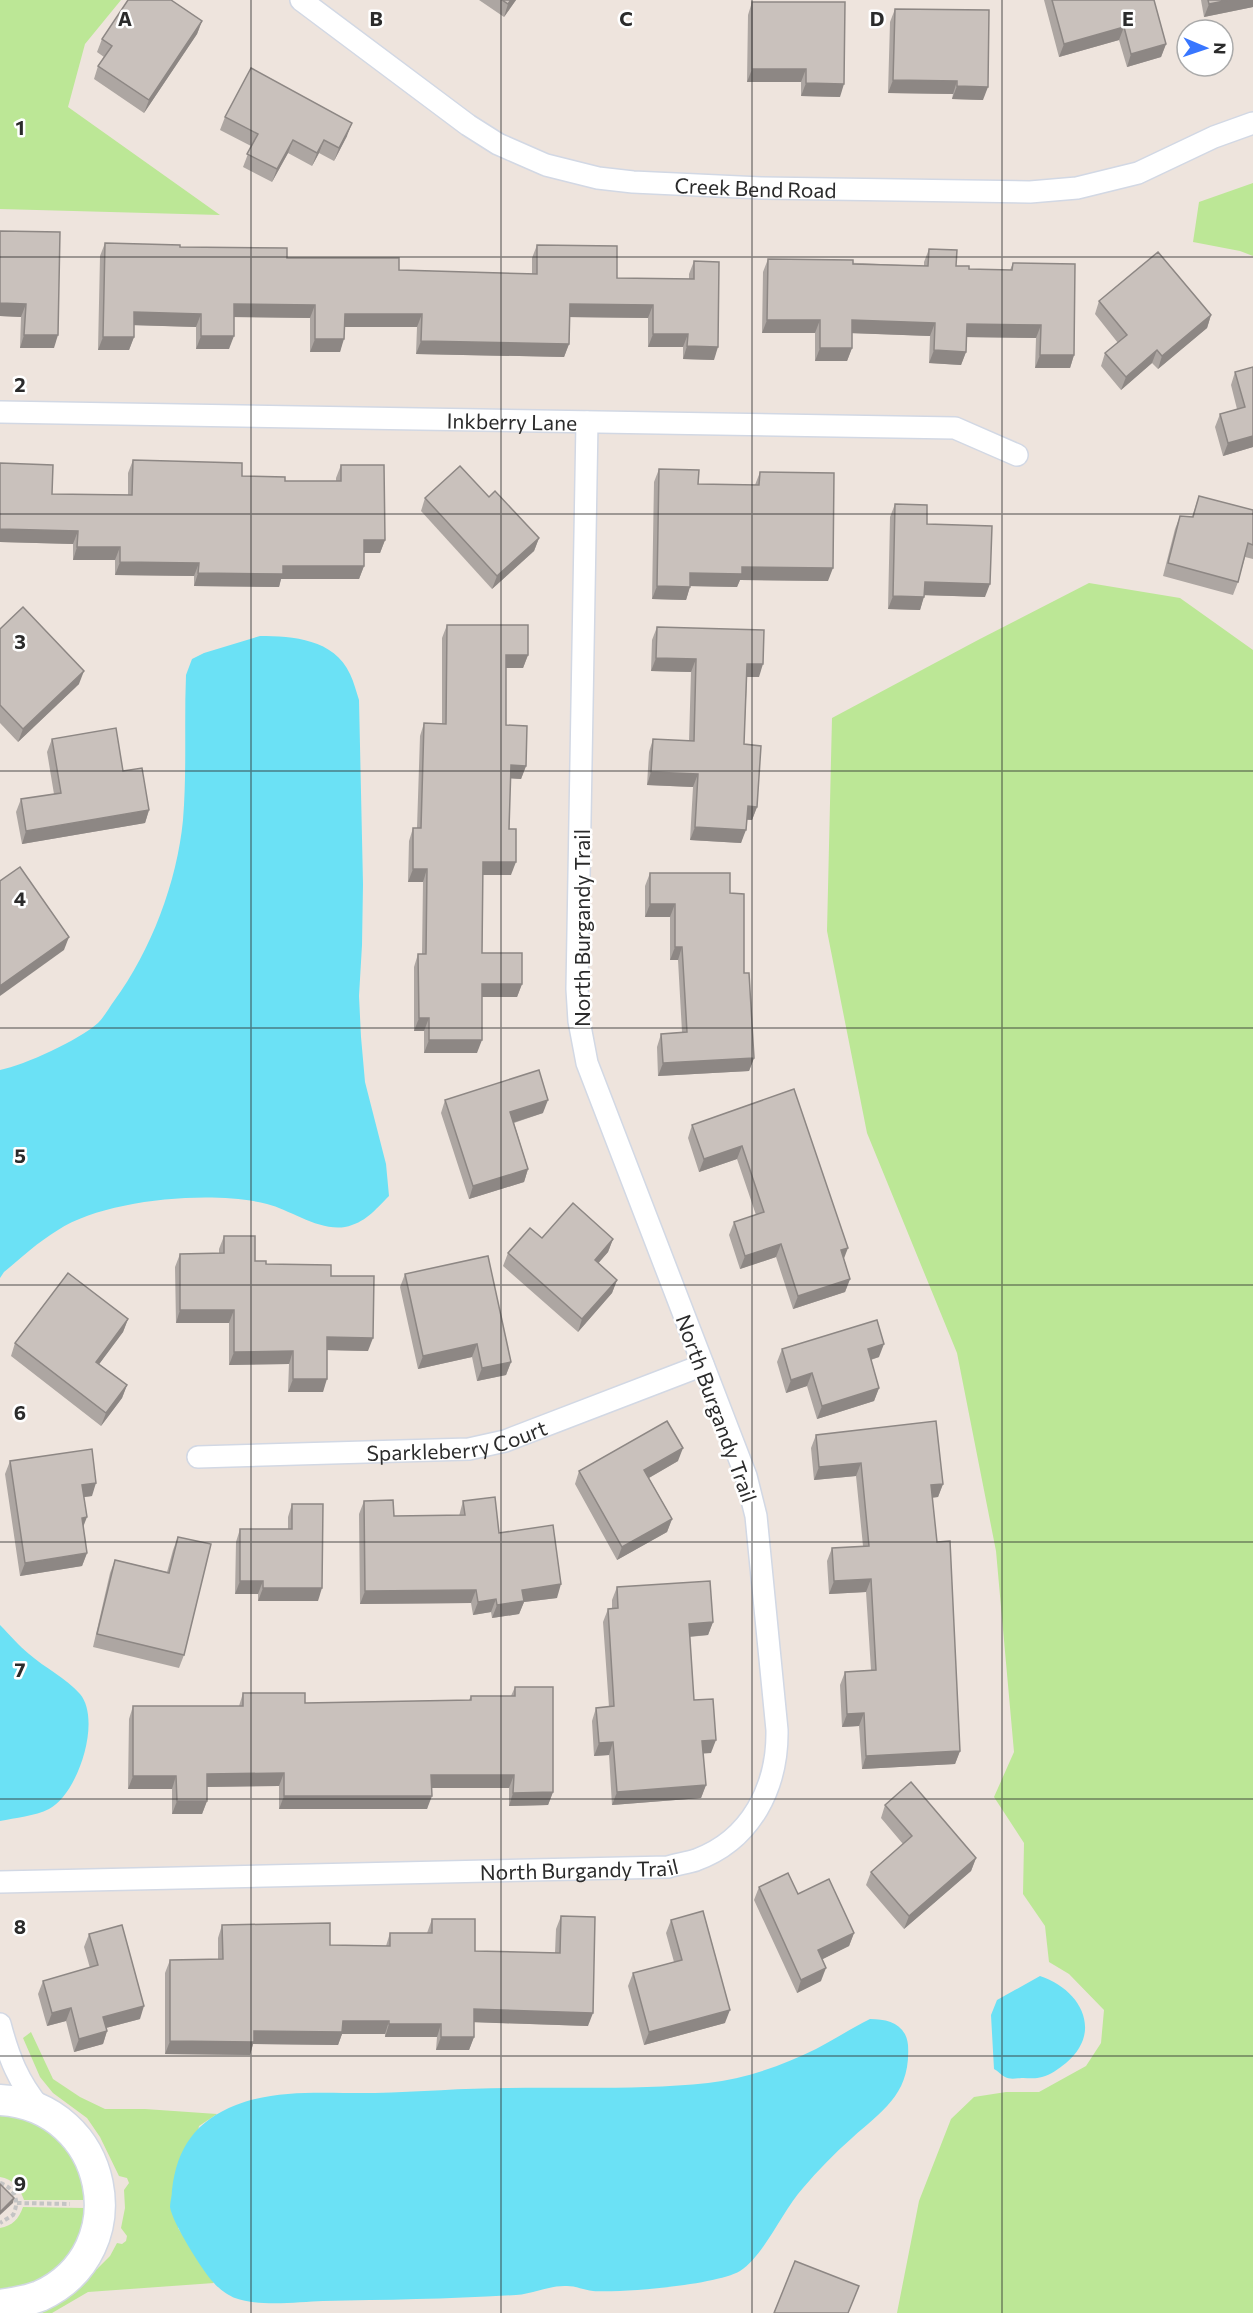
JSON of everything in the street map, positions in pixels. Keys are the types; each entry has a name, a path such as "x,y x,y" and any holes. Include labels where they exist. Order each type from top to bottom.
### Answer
{"street":[{"name":"Creek Bend Road","path":"301,0 468,125 498,144 546,165 597,178 633,182 761,188 1030,192 1077,188 1138,173 1214,137 1253,123"},
{"name":"Inkberry Lane","path":"0,412 955,428 1017,455"},
{"name":"North Burgandy Trail","path":"0,1882 668,1867 696,1860 721,1847 740,1832 759,1807 773,1776 777,1730 756,1516 746,1476 587,1063 579,1021 577,989 587,422"},
{"name":"Sparkleberry Court","path":"198,1457 469,1449 505,1441 703,1365"},
{"path":"0,2024 14,2070 40,2109"},
{"path":"0,2100 16,2101 40,2109 65,2125 85,2147 93,2165 99,2184 100,2204 97,2227 89,2249 76,2268 36,2304 20,2302 0,2305"}],"path":[{"path":"0,2183 12,2190 17,2203 13,2215 0,2223"},
{"path":"17,2203 100,2204"}],"green space":[{"path":"0,0 121,0 85,44 68,107 220,215 0,209"},
{"path":"1253,183 1253,256 1240,251 1193,242 1199,202"},
{"path":"1089,583 1180,598 1253,650 1253,2313 897,2313 919,2201 951,2119 974,2097 1006,2092 1039,2092 1086,2066 1101,2043 1104,2010 1069,1974 1049,1962 1045,1926 1023,1894 1024,1843 994,1797 1014,1752 996,1551 957,1353 867,1133 827,931 832,718"},
{"path":"31,2032 53,2079 80,2097 105,2109 217,2114 199,2126 178,2228 214,2283 88,2292 52,2313 42,2313 82,2276 97,2269 110,2256 117,2243 122,2244 126,2241 127,2236 121,2228 125,2208 124,2190 129,2183 127,2178 119,2176 100,2137 87,2118 53,2093 40,2077 23,2038"},
{"path":"0,2110 11,2110 64,2137 89,2191 83,2200 24,2200 15,2185 0,2177"},
{"path":"23,2207 84,2208 89,2211 77,2247 60,2269 33,2285 0,2294 0,2228 14,2221"}],"water":[{"path":"260,636 299,639 334,653 350,674 359,700 363,884 359,996 361,1037 365,1082 386,1164 389,1196 369,1215 345,1227 325,1226 267,1204 244,1200 189,1198 131,1204 79,1219 58,1230 30,1250 0,1278 0,1070 51,1051 98,1023 140,960 160,915 180,844 185,784 186,675 192,659 204,653"},
{"path":"0,1625 25,1651 80,1694 86,1706 89,1721 84,1756 69,1788 60,1801 43,1811 0,1821"},
{"path":"1040,1976 1054,1982 1076,2001 1085,2025 1084,2038 1077,2051 1066,2063 1051,2073 1037,2078 1007,2078 994,2069 991,2015 997,2000"},
{"path":"870,2019 895,2024 907,2038 908,2062 900,2089 884,2109 809,2181 749,2264 728,2276 691,2284 625,2291 593,2291 561,2286 522,2294 492,2296 279,2303 245,2301 233,2297 214,2283 176,2224 170,2207 178,2161 191,2137 222,2111 253,2100 305,2093 633,2087 708,2083 750,2075 791,2060"}],"building":[{"path":"128,0 171,0 202,21 149,100 98,66 112,46 102,39"},
{"path":"1052,0 1154,0 1166,44 1131,54 1124,27 1064,44"},
{"path":"1208,0 1229,0 1209,4"},
{"path":"752,2 845,2 844,84 806,83 806,69 752,69"},
{"path":"895,9 989,10 988,87 957,86 957,81 893,80"},
{"path":"251,68 352,123 339,148 324,140 317,153 293,140 277,169 247,154 258,134 225,117"},
{"path":"0,231 60,232 58,335 24,335 26,304 0,303"},
{"path":"105,243 180,245 180,247 287,248 287,258 399,258 399,270 537,274 537,245 617,246 617,278 694,279 694,261 719,262 718,347 687,346 688,334 653,334 653,305 570,304 569,344 421,341 422,314 345,314 344,339 315,339 315,305 234,304 234,336 201,336 201,314 134,312 134,337 103,337"},
{"path":"929,249 957,250 956,266 969,266 969,269 1012,270 1013,263 1075,264 1074,355 1040,355 1041,325 967,324 966,352 934,350 935,323 852,320 852,348 820,348 820,320 767,320 768,259 853,260 853,264 928,266"},
{"path":"1158,252 1211,315 1162,356 1157,350 1126,377 1105,353 1127,335 1099,301"},
{"path":"1253,367 1253,436 1228,443 1220,414 1245,407 1235,372"},
{"path":"133,460 242,463 242,476 285,477 285,481 341,481 341,465 384,465 385,540 364,540 364,566 283,566 283,574 198,573 199,563 120,562 120,547 77,547 78,531 0,529 0,463 53,465 52,494 132,495"},
{"path":"460,466 489,497 495,491 539,538 497,576 425,498"},
{"path":"659,469 699,470 698,484 759,485 760,472 834,473 833,568 742,567 742,574 690,573 690,587 657,586"},
{"path":"1199,496 1253,510 1253,545 1248,543 1238,582 1168,563 1180,516 1193,517"},
{"path":"895,504 927,505 927,524 992,526 990,584 925,582 924,597 893,596"},
{"path":"23,607 84,671 23,729 0,705 0,629"},
{"path":"447,625 528,625 528,655 506,655 506,725 527,726 526,766 511,765 509,829 516,829 516,862 483,862 482,953 522,953 522,984 482,984 482,1040 429,1040 429,1018 419,1018 418,954 426,954 427,869 413,869 413,828 421,828 424,723 446,724"},
{"path":"657,627 764,630 763,664 747,664 744,744 761,746 757,807 748,806 746,830 695,827 698,774 651,772 653,739 694,741 696,659 656,658"},
{"path":"116,728 123,771 142,768 149,810 26,831 21,799 61,793 52,739"},
{"path":"20,867 69,937 0,986 0,881"},
{"path":"650,873 730,873 730,893 744,894 744,973 749,973 754,1058 663,1063 661,1034 687,1032 682,947 675,947 675,904 650,904"},
{"path":"539,1070 548,1100 510,1112 528,1169 473,1186 445,1100"},
{"path":"794,1089 848,1248 841,1250 850,1279 798,1296 781,1244 745,1256 734,1222 764,1212 742,1146 704,1159 692,1125"},
{"path":"573,1203 613,1239 595,1260 617,1280 582,1319 508,1253 530,1228 542,1238"},
{"path":"224,1236 255,1236 255,1261 266,1261 266,1264 331,1265 331,1276 374,1276 373,1338 327,1337 327,1379 293,1379 293,1351 234,1352 234,1310 180,1310 180,1254 224,1253"},
{"path":"488,1256 511,1362 482,1368 477,1344 423,1356 405,1274"},
{"path":"68,1273 128,1319 96,1362 127,1385 106,1413 15,1343"},
{"path":"877,1320 884,1344 868,1349 879,1388 822,1406 812,1373 791,1380 782,1349"},
{"path":"667,1421 683,1448 644,1470 672,1519 622,1547 579,1471"},
{"path":"936,1421 943,1484 931,1485 937,1542 950,1541 960,1751 866,1756 864,1713 847,1714 845,1672 876,1670 871,1579 834,1581 832,1548 869,1546 861,1463 819,1467 816,1435"},
{"path":"92,1449 96,1483 82,1485 87,1517 82,1518 87,1553 25,1563 10,1461"},
{"path":"495,1497 499,1533 553,1525 561,1584 522,1590 524,1601 497,1605 496,1599 478,1602 476,1590 365,1591 364,1501 393,1500 394,1516 465,1515 463,1501"},
{"path":"292,1504 323,1504 322,1588 263,1588 263,1581 240,1581 240,1529 292,1529"},
{"path":"178,1537 211,1544 184,1655 97,1634 115,1560 169,1573"},
{"path":"710,1581 713,1622 689,1624 694,1700 713,1699 716,1740 702,1741 706,1785 617,1792 613,1742 599,1743 596,1708 614,1706 608,1609 618,1608 617,1587"},
{"path":"515,1687 553,1687 553,1792 513,1793 514,1775 431,1775 432,1796 284,1796 284,1773 207,1774 207,1801 177,1801 176,1776 133,1776 133,1706 243,1706 243,1693 305,1693 305,1703 471,1700 471,1696 515,1696"},
{"path":"911,1782 976,1858 909,1916 871,1872 912,1836 885,1805"},
{"path":"788,1873 798,1894 829,1879 854,1933 818,1950 826,1968 801,1980 759,1887"},
{"path":"703,1911 730,2010 649,2032 633,1973 682,1960 671,1920"},
{"path":"561,1916 595,1917 593,2013 474,2009 474,2037 441,2037 441,2024 343,2021 342,2032 254,2031 254,2042 170,2041 170,1960 223,1959 222,1925 330,1923 330,1945 390,1946 390,1933 432,1933 432,1919 475,1919 475,1951 560,1953"},
{"path":"122,1925 144,2006 103,2017 107,2031 79,2039 71,2008 52,2013 43,1981 98,1965 89,1934"},
{"path":"0,2184 14,2198 0,2212"},
{"path":"795,2261 859,2286 848,2313 774,2313"}]}
